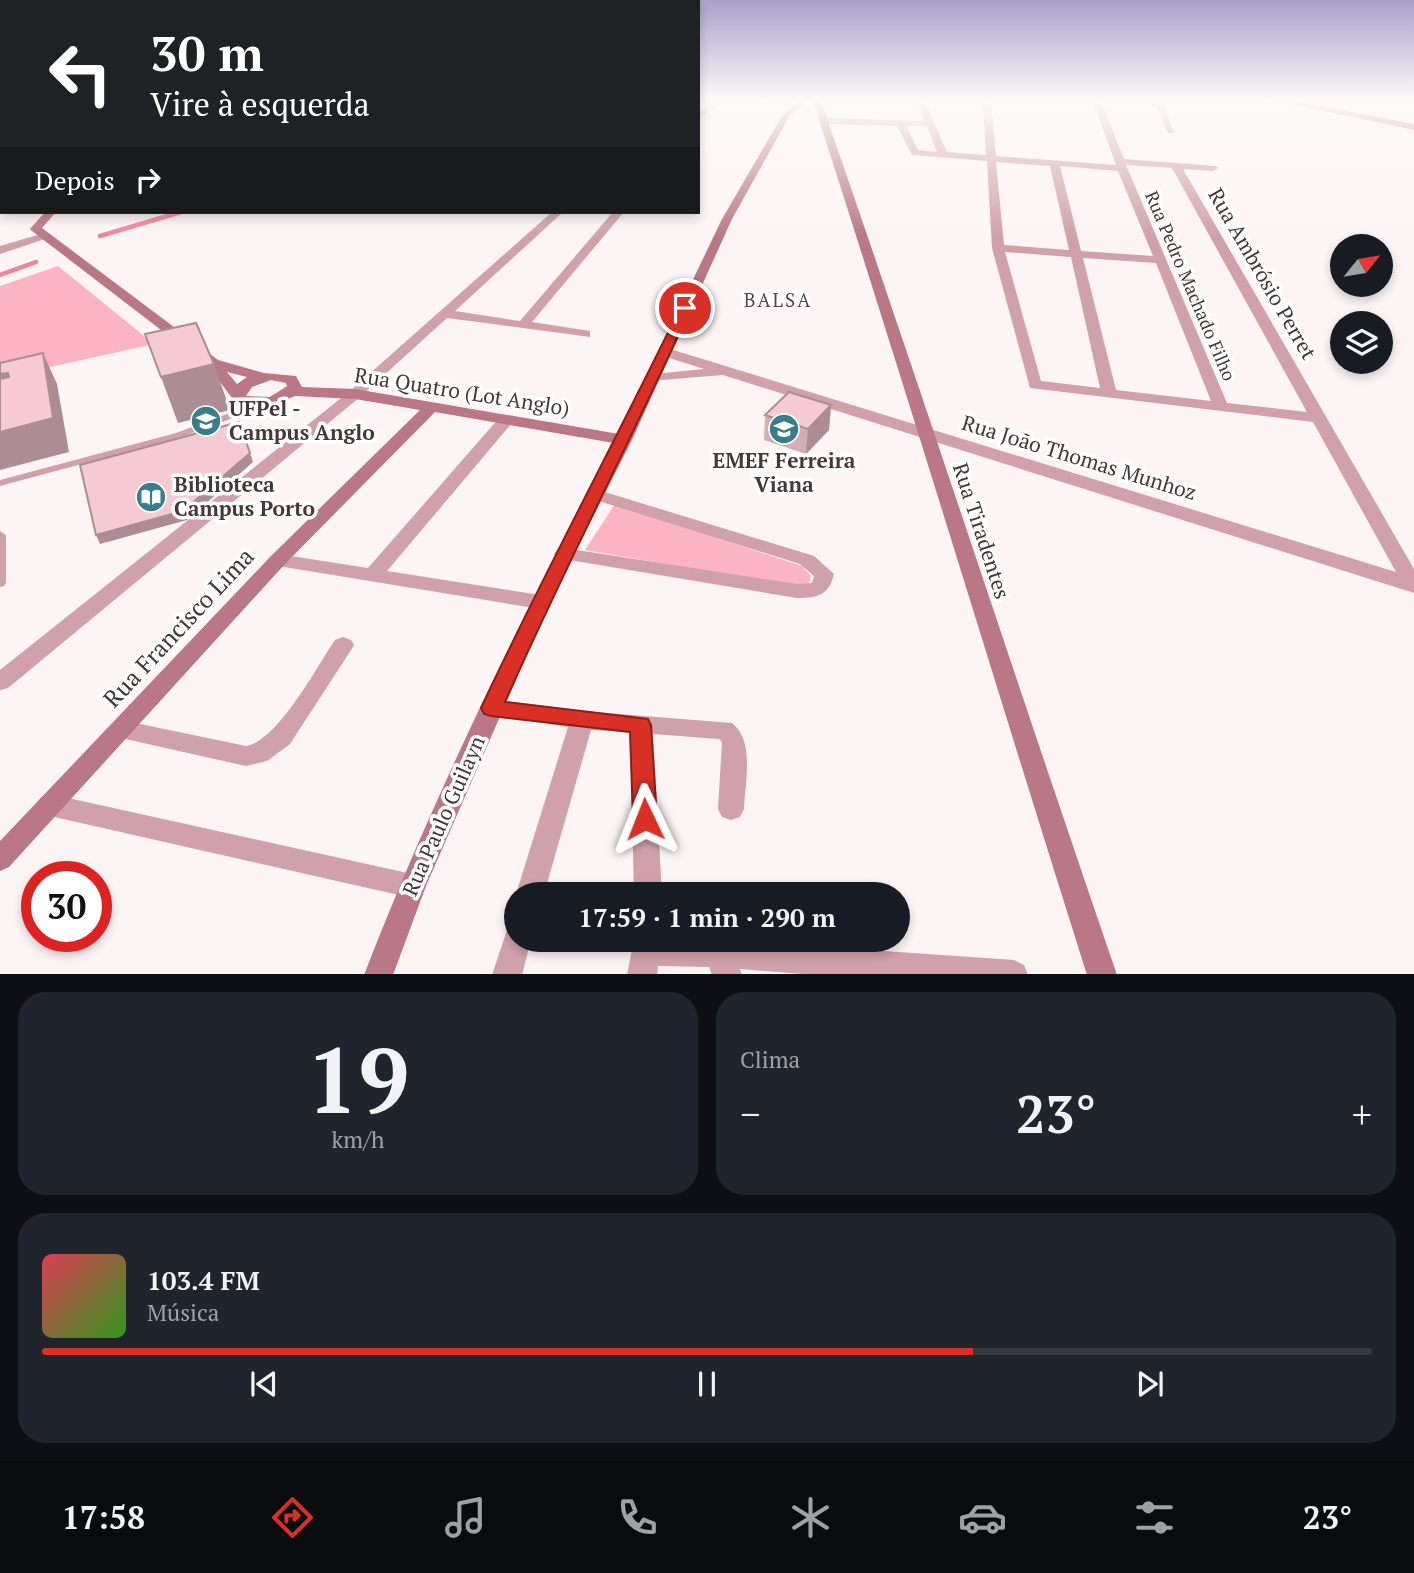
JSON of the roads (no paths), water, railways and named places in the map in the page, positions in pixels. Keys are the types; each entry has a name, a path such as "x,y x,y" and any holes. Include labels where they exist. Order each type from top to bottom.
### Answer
{"street":[{"name":"Rua Paulo Guilayn","path":"378,974 412,886 540,602 624,440 727,219 769,146"},
{"name":"Rua Tiradentes","path":"834,146 1102,974"},
{"path":"912,146 915,153 1054,163 1213,168"},
{"path":"940,146 943,155"},
{"path":"990,146 998,248 1035,385 1320,418"},
{"name":"Rua Pedro Machado Filho","path":"1113,146 1221,406"},
{"path":"1054,163 1109,393"},
{"name":"Rua Ambrósio Perret","path":"1176,166 1414,584"},
{"path":"49,214 36,229 213,363 245,399 271,401 292,391 295,386 291,379 279,376 262,377 247,383 245,399"},
{"path":"0,682 355,394 556,214"},
{"path":"523,325 617,214"},
{"path":"0,250 44,236"},
{"path":"998,248 1160,260"},
{"path":"445,314 585,334"},
{"name":"Rua João Thomas Munhoz","path":"665,352 1414,584"},
{"path":"213,363 262,377"},
{"name":"Rua João Thomas Munhoz","path":"654,378 731,371"},
{"name":"Rua Quatro (Lot Anglo)","path":"292,391 355,394 430,409 624,440"},
{"name":"Rua Francisco Lima","path":"0,859 278,560 430,409"},
{"path":"374,574 506,420"},
{"path":"564,554 797,591 813,591 821,586 824,574 807,560 596,494"},
{"path":"278,560 540,602"},
{"path":"121,729 246,755 259,754 282,737 344,645"},
{"path":"491,708 582,720 724,730 734,742 731,809"},
{"path":"534,882 582,720"},
{"path":"641,725 648,882"},
{"path":"50,805 412,886"},
{"path":"506,974 513,952"},
{"path":"646,955 723,964 988,974"}],"lane":[{"path":"0,483 180,435 230,416 245,399"},
{"path":"0,535 0,583"}],"waterway":[{"path":"100,236 174,214"},
{"path":"0,275 36,262"}],"place":[{"name":"UFPel - Campus Anglo","path":"206,421"},
{"name":"EMEF Ferreira Viana","path":"784,429"},
{"name":"Biblioteca Campus Porto","path":"151,497"}],"district":[{"name":"BALSA","path":"778,300"}]}
